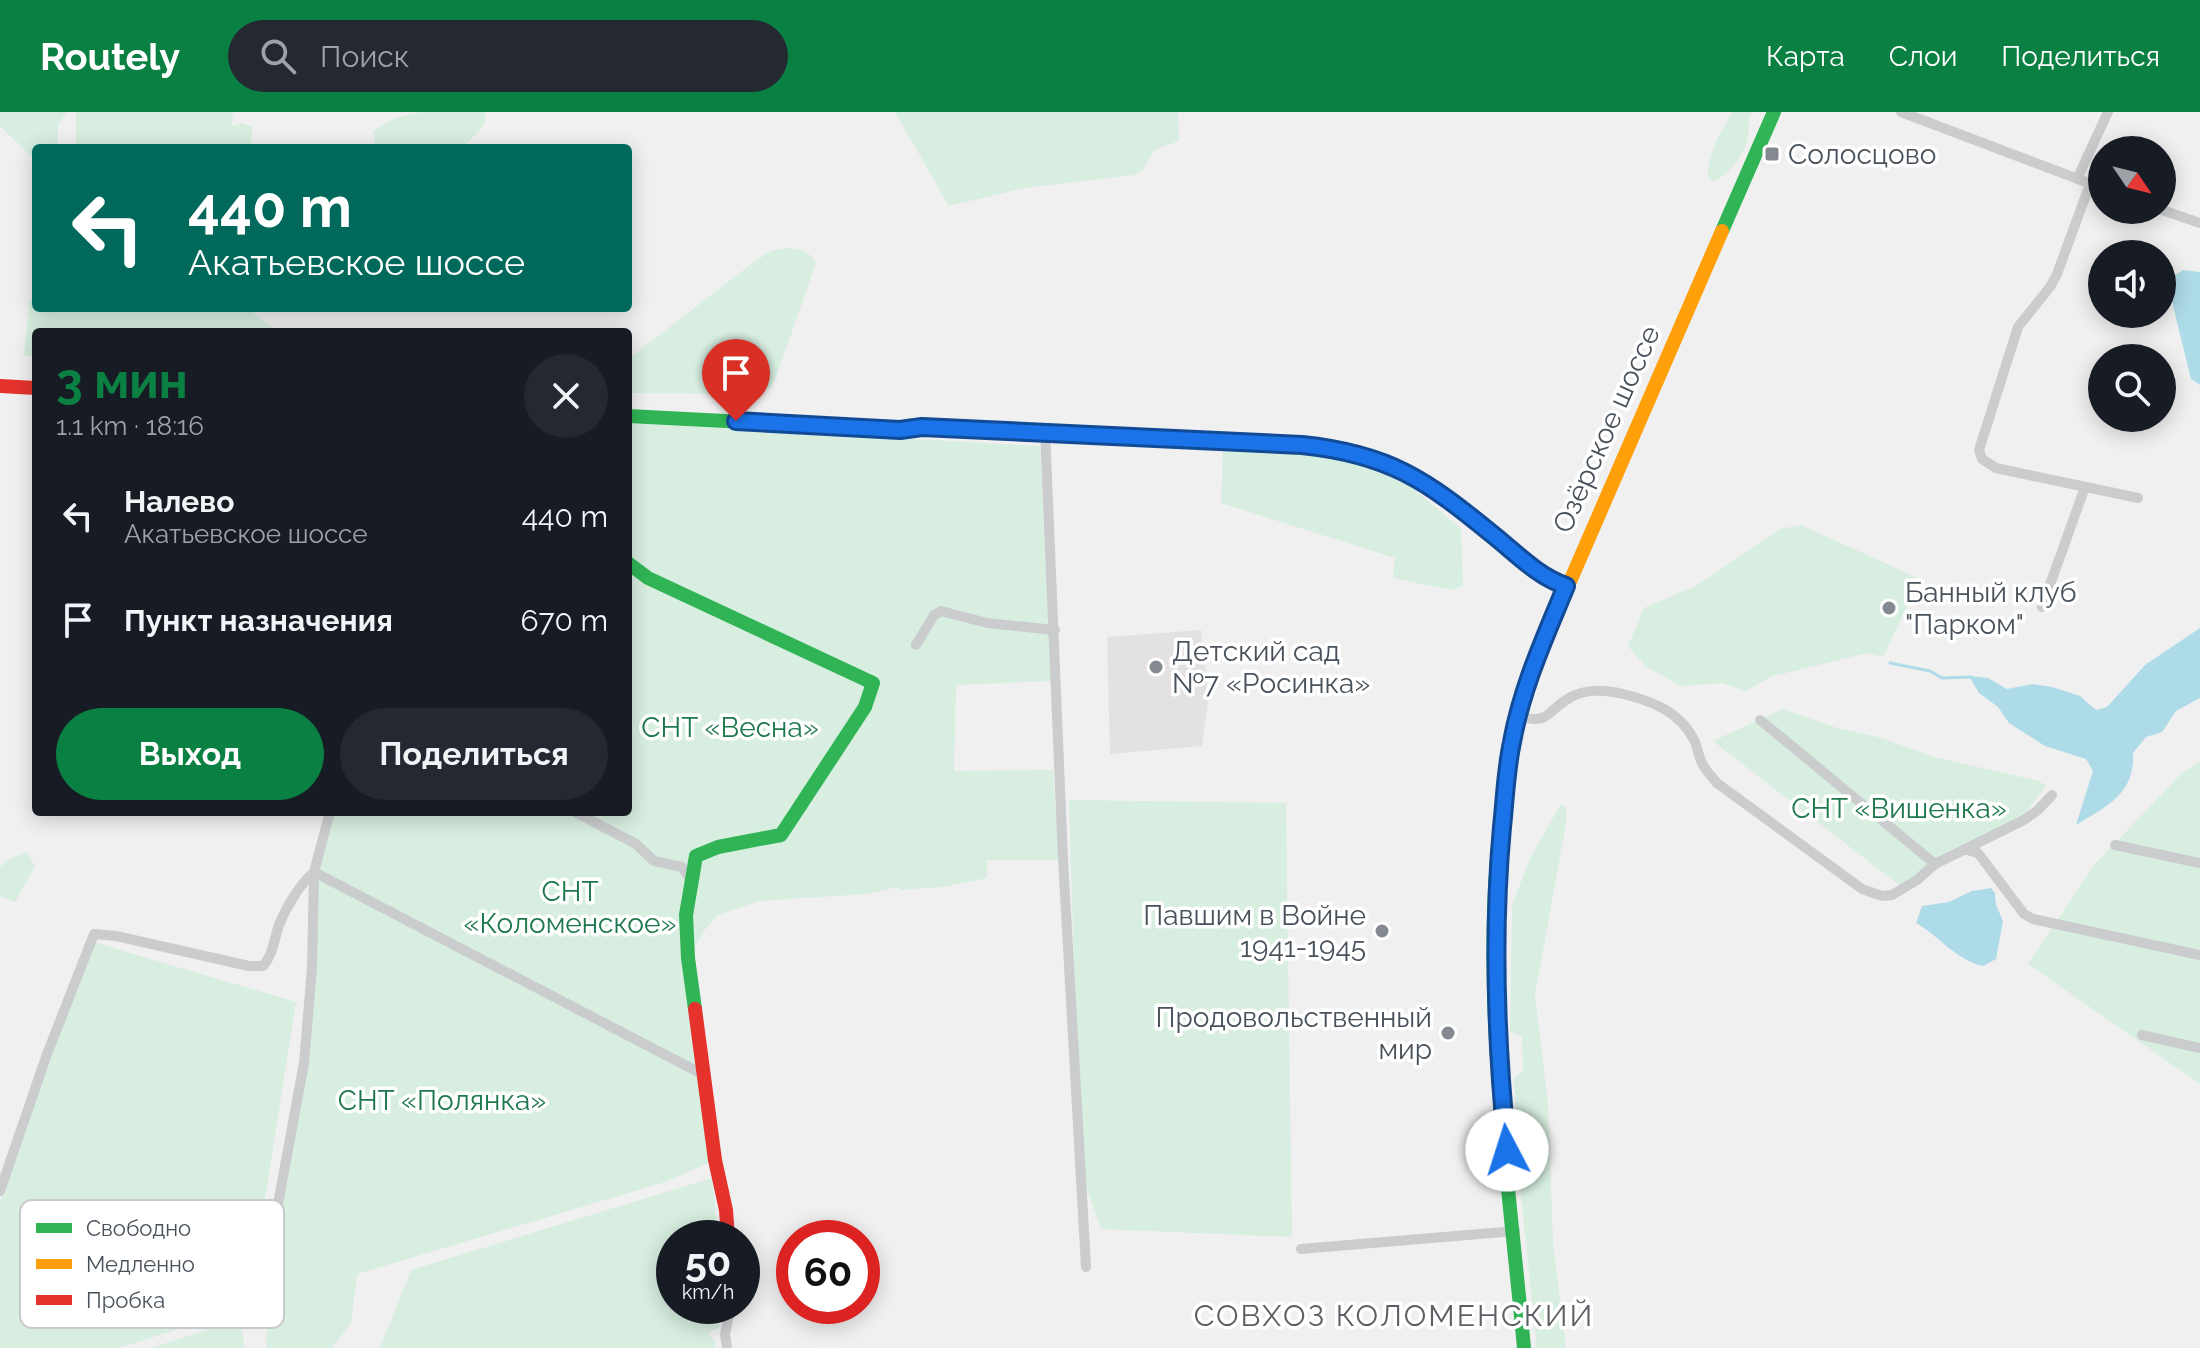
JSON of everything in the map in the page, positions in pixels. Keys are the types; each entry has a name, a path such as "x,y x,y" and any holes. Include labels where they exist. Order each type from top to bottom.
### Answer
{"main road":[{"name":"Озёрское шоссе","path":"1524,1348 1499,1064 1495,942 1504,799 1518,717 1534,664 1566,586 1774,112"},
{"path":"0,386 32,388"},
{"path":"632,416 900,430 922,427 1045,431 1302,445 1357,453 1421,480 1543,576 1566,586"},
{"path":"632,566 648,578 873,683 865,707 781,835 718,847 696,856 686,915 688,958 715,1160 727,1220"}],"street":[{"path":"1901,112 2088,183"},
{"path":"2077,179 2108,112"},
{"path":"2088,189 2057,274 2018,327 1979,450 1982,459 1996,468 2138,498"},
{"path":"2176,215 2200,223"},
{"path":"1045,431 1063,859 1086,1267"},
{"path":"2042,607 2085,487"},
{"path":"916,645 934,615 941,611 987,623 1055,630"},
{"path":"1518,717 1537,721 1548,716 1568,698 1582,692 1603,690 1658,704 1685,726 1695,741 1702,763 1717,783 1862,889 1882,896 1892,895 1917,880 1935,864 2024,820 2052,795"},
{"path":"1760,720 1935,864"},
{"path":"279,1200 304,1063 312,968 314,872 329,816"},
{"path":"583,816 636,844 654,861 682,867 690,879"},
{"path":"2115,845 2200,863"},
{"path":"1967,850 1978,853 2024,914 2033,919 2200,955"},
{"path":"314,872 704,1075"},
{"path":"0,1191 47,1054 94,934 116,936 249,966 263,966 269,959 281,921 306,878 314,872"},
{"path":"2142,1035 2200,1048"},
{"path":"1301,1249 1515,1231"},
{"path":"727,1324 727,1348"}],"shaded area":[{"name":"Детский сад №7 «Росинка»","path":"1201,630 1208,701 1202,746 1110,754 1107,637"}],"green space":[{"path":"0,112 67,112 58,124 58,144 32,144 32,157 0,126"},
{"path":"76,112 233,112 232,126 242,123 252,127 251,144 76,144"},
{"path":"422,112 485,112 479,132 465,144 375,144 373,131 396,118"},
{"path":"895,112 1178,112 1179,141 1154,150 1144,169 1135,175 1024,188 949,206"},
{"path":"1733,112 1752,112 1746,143 1736,163 1714,182 1708,176 1710,160"},
{"path":"787,248 804,251 816,263 770,387 757,394 632,393 632,356 771,251"},
{"path":"32,297 32,312 252,312 273,328 32,328 32,356 24,356"},
{"path":"632,423 1040,446 1051,681 956,685 954,771 1053,770 1059,860 987,860 987,878 944,887 900,890 898,887 866,894 759,901 718,915 706,928 688,958 715,1160 665,1182 357,1274 351,1323 332,1348 266,1348 267,1328 284,1328 284,1200 278,1200 304,1063 314,872 329,816 632,816"},
{"path":"1223,447 1330,453 1378,466 1415,490 1461,529 1463,586 1451,590 1393,578 1395,558 1221,503"},
{"path":"1801,525 1920,579 1883,657 1867,653 1770,677 1746,691 1722,683 1681,686 1646,667 1628,646 1644,608 1696,586 1780,529"},
{"name":"СНТ «Вишенка»","path":"1783,709 1934,757 2039,781 2046,786 2023,816 1904,889 1713,741"},
{"path":"2200,761 2200,1084 2028,964 2094,865 2182,773"},
{"path":"1069,800 1286,803 1292,1237 1101,1229 1085,1183 1076,1034"},
{"path":"1561,804 1566,807 1566,823 1535,995 1548,1104 1553,1242 1566,1348 1537,1348 1520,1186 1514,1079 1523,1070 1522,1037 1510,1032 1512,905 1531,856"},
{"path":"27,852 35,866 15,902 0,896 0,867"},
{"path":"93,942 296,1002 265,1200 20,1200 20,1328 182,1328 119,1348 0,1348 0,1202 39,1084"},
{"path":"712,1178 717,1220 656,1220 656,1324 720,1324 708,1333 715,1340 715,1348 380,1348 411,1270"},
{"path":"213,1328 241,1328 245,1348 151,1348"}],"water":[{"path":"2183,270 2200,272 2200,385 2191,379 2176,318 2176,275"},
{"path":"2200,628 2200,698 2176,711 2162,732 2146,737 2133,753 2129,779 2124,789 2108,805 2076,825 2093,771 2086,759 2045,746 2009,723 1998,707 1979,693 1969,676 1988,678 2007,689 2032,684 2052,687 2080,696 2096,710 2107,707 2145,665"},
{"path":"1991,888 2003,921 1996,959 1983,966 1964,959 1916,923 1922,906 1949,902 1972,891"}],"waterway":[{"path":"1890,663 1930,671 1942,678 1971,677"}],"traffic: fast":[{"path":"1722,231 1774,112"},
{"path":"632,416 900,430 922,427 1045,431 1303,447"},
{"path":"632,566 648,578 873,683 865,707 781,835 718,847 696,856 686,915 695,1009"},
{"path":"1524,1348 1498,1075 1494,981 1495,889 1504,797 1522,708 1552,623"}],"traffic: slow":[{"path":"1552,623 1722,231"}],"traffic: jam":[{"path":"0,386 32,388"},
{"path":"1303,447 1362,454 1403,472 1460,508 1537,570 1566,586"},
{"path":"695,1009 715,1160 727,1220"}],"place":[{"name":"Солосцово","path":"1772,154"},
{"name":"Банный клуб \"Парком\"","path":"1889,608"},
{"name":"Детский сад №7 «Росинка»","path":"1156,667"},
{"name":"Павшим в Войне 1941-1945","path":"1382,931"},
{"name":"Продовольственный мир","path":"1448,1033"}],"district":[{"name":"СОВХОЗ КОЛОМЕНСКИЙ","path":"1394,1316"}],"route":[{"path":"736,421 900,430 922,427 1045,431 1339,449 1373,458 1421,480 1543,576 1566,586 1534,664 1518,717 1511,743 1504,799 1494,981 1507,1150"}],"park label":[{"name":"СНТ «Весна»","path":"730,727"},
{"name":"СНТ «Коломенское»","path":"570,907"},
{"name":"СНТ «Полянка»","path":"442,1100"}]}
